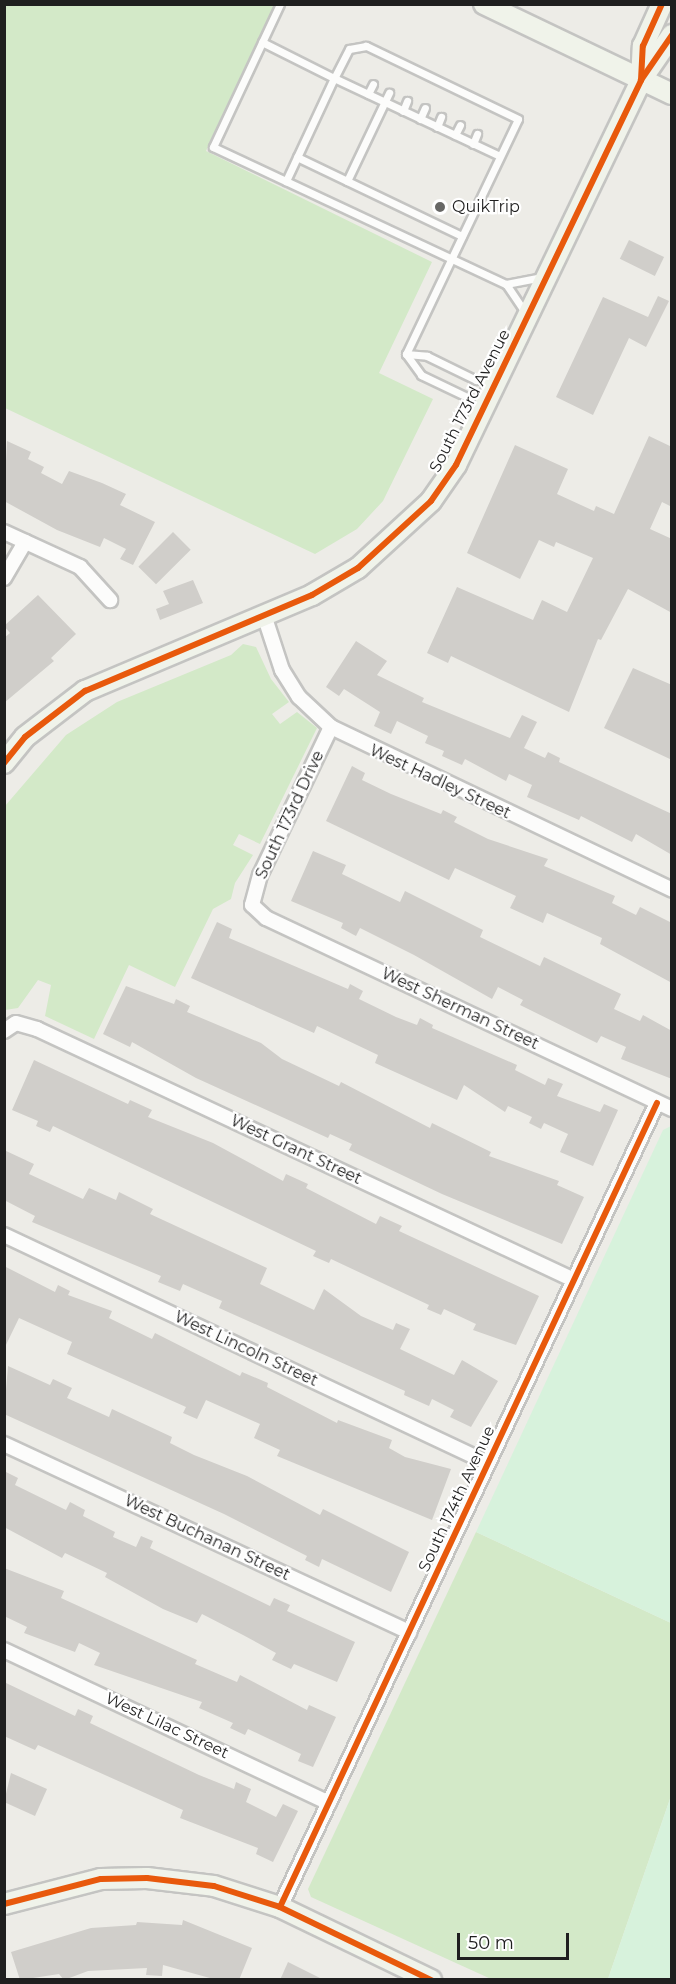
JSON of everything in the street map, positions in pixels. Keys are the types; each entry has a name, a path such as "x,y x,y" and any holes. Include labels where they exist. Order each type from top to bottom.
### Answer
{"street":[{"path":"484,4 672,94"},
{"name":"South 173rd Avenue","path":"641,80 643,46 662,4"},
{"name":"South 173rd Avenue","path":"4,763 25,737 85,691 264,615 358,568 403,531 456,465 641,80 672,35"},
{"path":"4,532 80,567 110,600"},
{"path":"4,578 25,542"},
{"name":"West Hadley Street","path":"264,615 282,670 299,698 332,727 672,890"},
{"name":"South 173rd Drive","path":"252,905 260,875 332,727"},
{"name":"West Sherman Street","path":"252,905 266,918 672,1109"},
{"name":"West Grant Street","path":"10,1027 37,1029 574,1280"},
{"name":"South 174th Avenue","path":"280,1907 657,1102"},
{"name":"West Lincoln Street","path":"4,1235 488,1463"},
{"name":"West Buchanan Street","path":"4,1444 409,1632"},
{"name":"West Lilac Street","path":"4,1650 329,1803"},
{"path":"4,1904 101,1879 147,1878 214,1886 280,1907 431,1980"}],"lane":[{"path":"280,4 213,147 506,284 528,316"},
{"path":"262,42 500,156"},
{"path":"286,181 349,49 366,46 518,119 406,354"},
{"path":"382,64 386,56"},
{"path":"399,73 403,64"},
{"path":"416,81 420,72"},
{"path":"433,89 437,80"},
{"path":"368,94 373,84"},
{"path":"451,97 454,89"},
{"path":"347,182 389,93"},
{"path":"469,106 472,98"},
{"path":"403,111 407,101"},
{"path":"486,114 490,106"},
{"path":"420,119 425,108"},
{"path":"437,127 441,117"},
{"path":"455,135 460,125"},
{"path":"473,144 477,134"},
{"path":"297,158 462,236"},
{"path":"506,284 548,276"},
{"path":"406,354 428,356 476,380 497,380"},
{"path":"406,354 421,375 469,398 477,422"}],"green space":[{"path":"5,4 275,5 206,151 432,262 379,373 433,399 383,501 357,529 315,554 5,408"},
{"path":"243,644 256,647 271,679 289,702 272,714 280,724 297,712 317,728 260,844 239,834 233,845 253,855 235,883 231,899 213,909 175,987 129,965 94,1039 45,1016 51,985 38,980 18,1008 5,1010 5,806 66,735 117,702 231,655"},
{"path":"671,1126 671,1623 476,1532 663,1130"},
{"path":"476,1532 671,1623 671,1796 608,1979 491,1979 311,1897 308,1889"},
{"path":"671,1796 671,1979 608,1979"}],"building":[{"path":"629,240 664,257 655,276 620,259"},
{"path":"658,296 669,301 646,347 629,338 593,415 556,397 603,297 648,317"},
{"path":"649,436 672,447 672,507 662,502 650,529 672,539 672,613 628,589 601,640 598,639 569,712 451,656 448,663 427,653 457,587 533,620 542,600 567,612 593,558 556,542 554,547 539,540 520,579 467,553 515,445 568,469 557,494 594,511 596,506 614,514"},
{"path":"7,441 31,452 28,459 44,467 41,473 62,484 69,471 102,483 126,494 120,505 155,522 133,565 120,559 126,549 104,538 100,547 57,530 4,501"},
{"path":"173,532 191,550 156,584 138,567"},
{"path":"193,580 203,603 160,620 156,609 169,604 163,591"},
{"path":"38,595 76,634 51,658 54,661 4,703 4,638 10,633 4,626"},
{"path":"356,641 387,661 377,675 424,698 422,702 510,738 522,715 537,722 524,748 545,758 548,752 560,758 559,762 672,814 672,855 636,834 632,842 581,816 579,820 527,797 532,785 509,774 506,781 465,759 462,765 442,756 444,751 425,743 428,736 397,721 391,734 374,726 380,712 344,689 339,696 326,687"},
{"path":"633,668 672,685 672,760 604,728"},
{"path":"352,766 365,773 362,780 391,794 441,814 443,810 457,817 454,822 488,839 548,859 544,866 615,896 612,903 636,915 640,907 672,923 672,983 600,944 602,938 547,913 543,923 510,908 516,896 455,868 449,880 326,821"},
{"path":"313,851 346,865 342,874 400,902 405,891 483,930 480,937 540,966 544,957 621,994 614,1009 640,1021 643,1015 672,1031 672,1079 621,1059 626,1047 601,1036 597,1043 520,1005 523,1000 498,987 492,999 414,955 360,928 356,936 341,928 343,923 291,901"},
{"path":"217,922 232,929 229,938 348,989 350,984 363,991 359,999 396,1017 417,1025 420,1018 433,1025 432,1028 517,1065 515,1070 545,1085 548,1078 563,1084 557,1096 600,1112 604,1104 618,1110 593,1166 560,1152 568,1134 544,1123 541,1129 529,1123 532,1117 508,1106 505,1112 464,1085 457,1100 375,1063 378,1055 317,1026 314,1033 191,978"},
{"path":"126,986 174,1004 176,999 190,1006 187,1012 261,1043 282,1059 339,1086 341,1082 430,1128 432,1123 491,1152 489,1156 559,1181 557,1185 584,1197 562,1244 442,1194 349,1150 352,1144 330,1134 328,1138 196,1078 132,1042 130,1047 103,1034"},
{"path":"34,1060 128,1104 130,1100 152,1110 148,1117 213,1143 283,1181 286,1174 308,1184 306,1188 376,1224 380,1216 402,1226 399,1231 539,1296 516,1345 473,1330 476,1324 444,1309 441,1315 427,1309 429,1305 331,1259 329,1263 313,1256 316,1251 53,1126 50,1132 36,1126 38,1121 12,1110"},
{"path":"4,1150 34,1164 29,1174 83,1199 89,1188 116,1200 119,1192 153,1209 150,1214 267,1268 260,1284 314,1310 324,1289 361,1316 393,1330 396,1323 410,1329 400,1349 454,1375 462,1360 498,1381 471,1427 450,1417 454,1410 432,1399 429,1406 404,1395 405,1391 219,1308 222,1301 183,1284 180,1291 158,1282 161,1276 32,1222 35,1216 4,1200"},
{"path":"4,1266 55,1292 58,1285 70,1291 68,1295 112,1311 109,1318 152,1339 155,1333 240,1376 242,1372 268,1383 267,1387 337,1423 338,1420 392,1440 389,1448 405,1457 451,1469 432,1520 277,1456 280,1450 254,1438 260,1424 206,1400 197,1419 183,1413 186,1407 67,1354 72,1342 19,1318 4,1349"},
{"path":"8,1366 50,1385 53,1379 72,1388 67,1398 109,1417 112,1409 172,1437 170,1443 194,1455 247,1476 320,1515 323,1509 409,1552 391,1592 322,1559 319,1567 305,1560 307,1556 224,1514 4,1414"},
{"path":"4,1471 18,1478 15,1485 66,1510 70,1502 85,1510 83,1516 115,1532 113,1537 136,1547 141,1536 153,1541 150,1548 270,1606 274,1598 290,1605 287,1611 355,1642 337,1682 294,1664 291,1669 272,1660 276,1653 202,1614 197,1623 163,1609 105,1577 107,1573 65,1553 62,1558 4,1527"},
{"path":"4,1568 64,1591 61,1598 197,1660 195,1664 237,1682 240,1675 307,1710 309,1705 336,1717 313,1767 298,1761 301,1754 248,1729 245,1735 230,1728 233,1723 199,1708 202,1702 94,1665 100,1653 79,1643 75,1652 24,1633 27,1627 4,1616"},
{"path":"4,1682 75,1716 78,1709 93,1716 90,1723 199,1775 234,1789 236,1782 251,1789 246,1802 276,1817 283,1804 298,1811 273,1862 256,1854 258,1848 180,1818 183,1810 38,1745 35,1750 4,1736"},
{"path":"11,1773 47,1789 35,1816 4,1802"},
{"path":"183,1920 252,1948 239,1980 217,1980 163,1965 162,1976 146,1975 147,1968 88,1971 64,1980 59,1974 20,1980 11,1952 91,1928 136,1925 137,1922 182,1925"},
{"path":"288,1962 324,1980 280,1980"}],"cycle path":[{"path":"641,80 643,46 662,4"},
{"path":"4,763 25,737 85,691 312,595 358,568 431,501 456,465 641,80 672,35"},
{"path":"280,1907 657,1103"},
{"path":"4,1904 101,1879 147,1878 214,1886 280,1907 431,1980"}],"place":[{"name":"QuikTrip","path":"440,207"}]}
